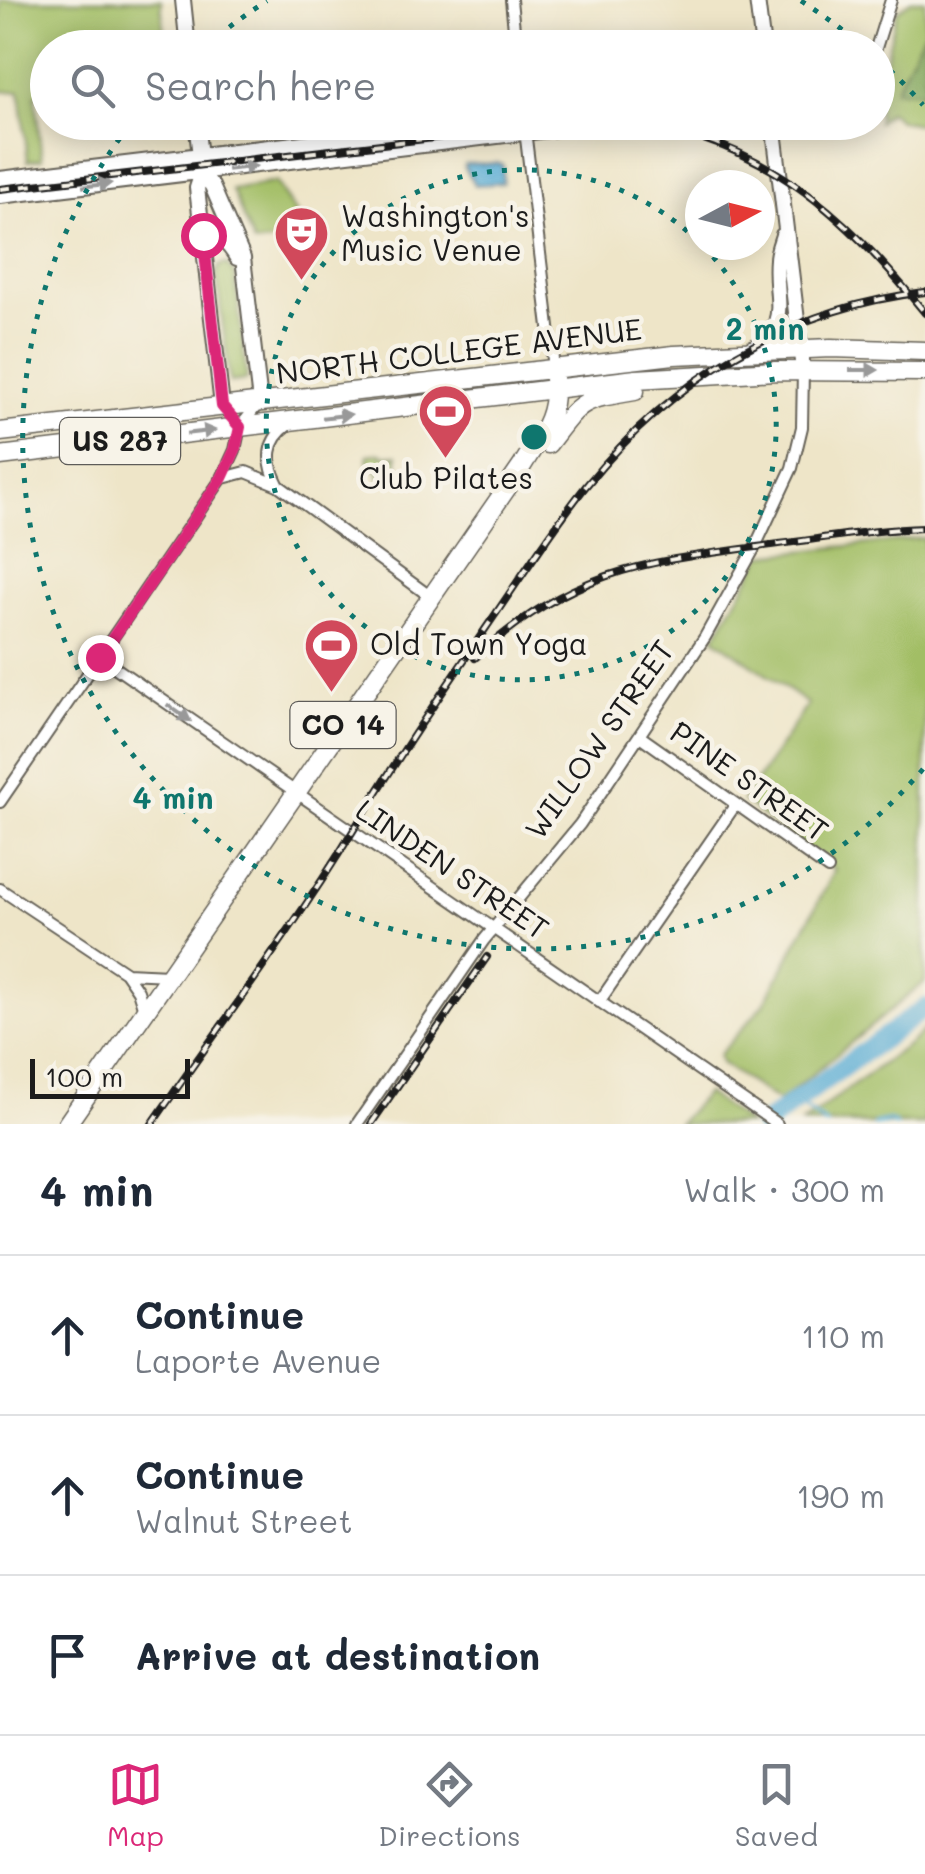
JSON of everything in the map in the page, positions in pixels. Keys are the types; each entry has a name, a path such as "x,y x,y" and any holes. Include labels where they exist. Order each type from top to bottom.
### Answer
{"highway":[{"name":"NORTH COLLEGE AVENUE","path":"0,432 554,368 748,350 925,351"},
{"path":"554,368 555,388"},
{"name":"NORTH COLLEGE AVENUE","path":"0,456 668,377 803,370 925,372"},
{"name":"CO 14","path":"522,466 540,455 584,401 635,391 668,377"},
{"name":"CO 14","path":"68,1124 522,466 552,416 555,388"}],"street":[{"path":"182,0 186,30"},
{"path":"510,0 514,30"},
{"path":"757,0 761,30"},
{"path":"882,30 892,0"},
{"path":"198,140 202,173 196,188 222,406 240,427"},
{"path":"0,179 331,140"},
{"path":"0,196 439,140"},
{"path":"526,140 554,368"},
{"name":"WILLOW STREET","path":"358,1124 494,929 580,824 641,736 705,636 783,492 802,427 803,370 775,140"},
{"path":"0,802 222,478 240,427 260,402 238,242 202,173"},
{"path":"748,350 767,337 778,316 777,259 786,225"},
{"path":"203,235 222,239 231,249 250,312"},
{"path":"278,485 269,461 271,444 292,422"},
{"path":"222,478 246,472 278,485 431,596"},
{"name":"LINDEN STREET","path":"100,657 777,1124"},
{"name":"PINE STREET","path":"641,736 828,869"},
{"path":"599,1002 736,804"},
{"path":"0,888 125,972 138,991 144,1011"},
{"path":"125,972 170,975"}],"green space":[{"path":"0,0 161,0 164,30 30,30 30,140 40,140 42,159 28,161 20,91 0,92"},
{"path":"912,0 925,0 925,126 895,117 892,30 897,11"},
{"path":"925,30 925,92 895,90"},
{"path":"276,182 300,217 323,224 325,236 254,244 232,190"},
{"path":"227,264 235,275 247,380 230,382 216,272 220,265"},
{"path":"368,455 397,455 400,481 381,483 379,472 369,465"},
{"path":"925,538 925,982 779,1102 721,1063 719,1055 764,1004 835,870 743,801 808,704 714,638 763,555"},
{"path":"925,1029 925,1124 802,1123 909,1044"},
{"path":"706,1093 749,1124 678,1124"}],"water":[{"path":"465,164 503,166 503,183 475,185 464,167"}],"waterway":[{"path":"764,1124 925,1008"},
{"path":"796,1101 826,1124"},
{"path":"875,1124 895,1124"}],"railway":[{"path":"0,189 416,140"},
{"path":"706,140 757,162 829,211 925,313"},
{"path":"152,1124 305,905 541,547 620,448 695,382 780,332 826,314 925,292"},
{"path":"475,658 548,603 616,573 690,556 925,528"},
{"path":"371,1124 487,957"}],"place":[{"name":"Washington's Music Venue","path":"302,283"},
{"name":"Club Pilates","path":"446,460"},
{"name":"Old Town Yoga","path":"331,694"}],"route":[{"path":"100,657 222,478 235,450 240,427 222,406 203,235"}]}
